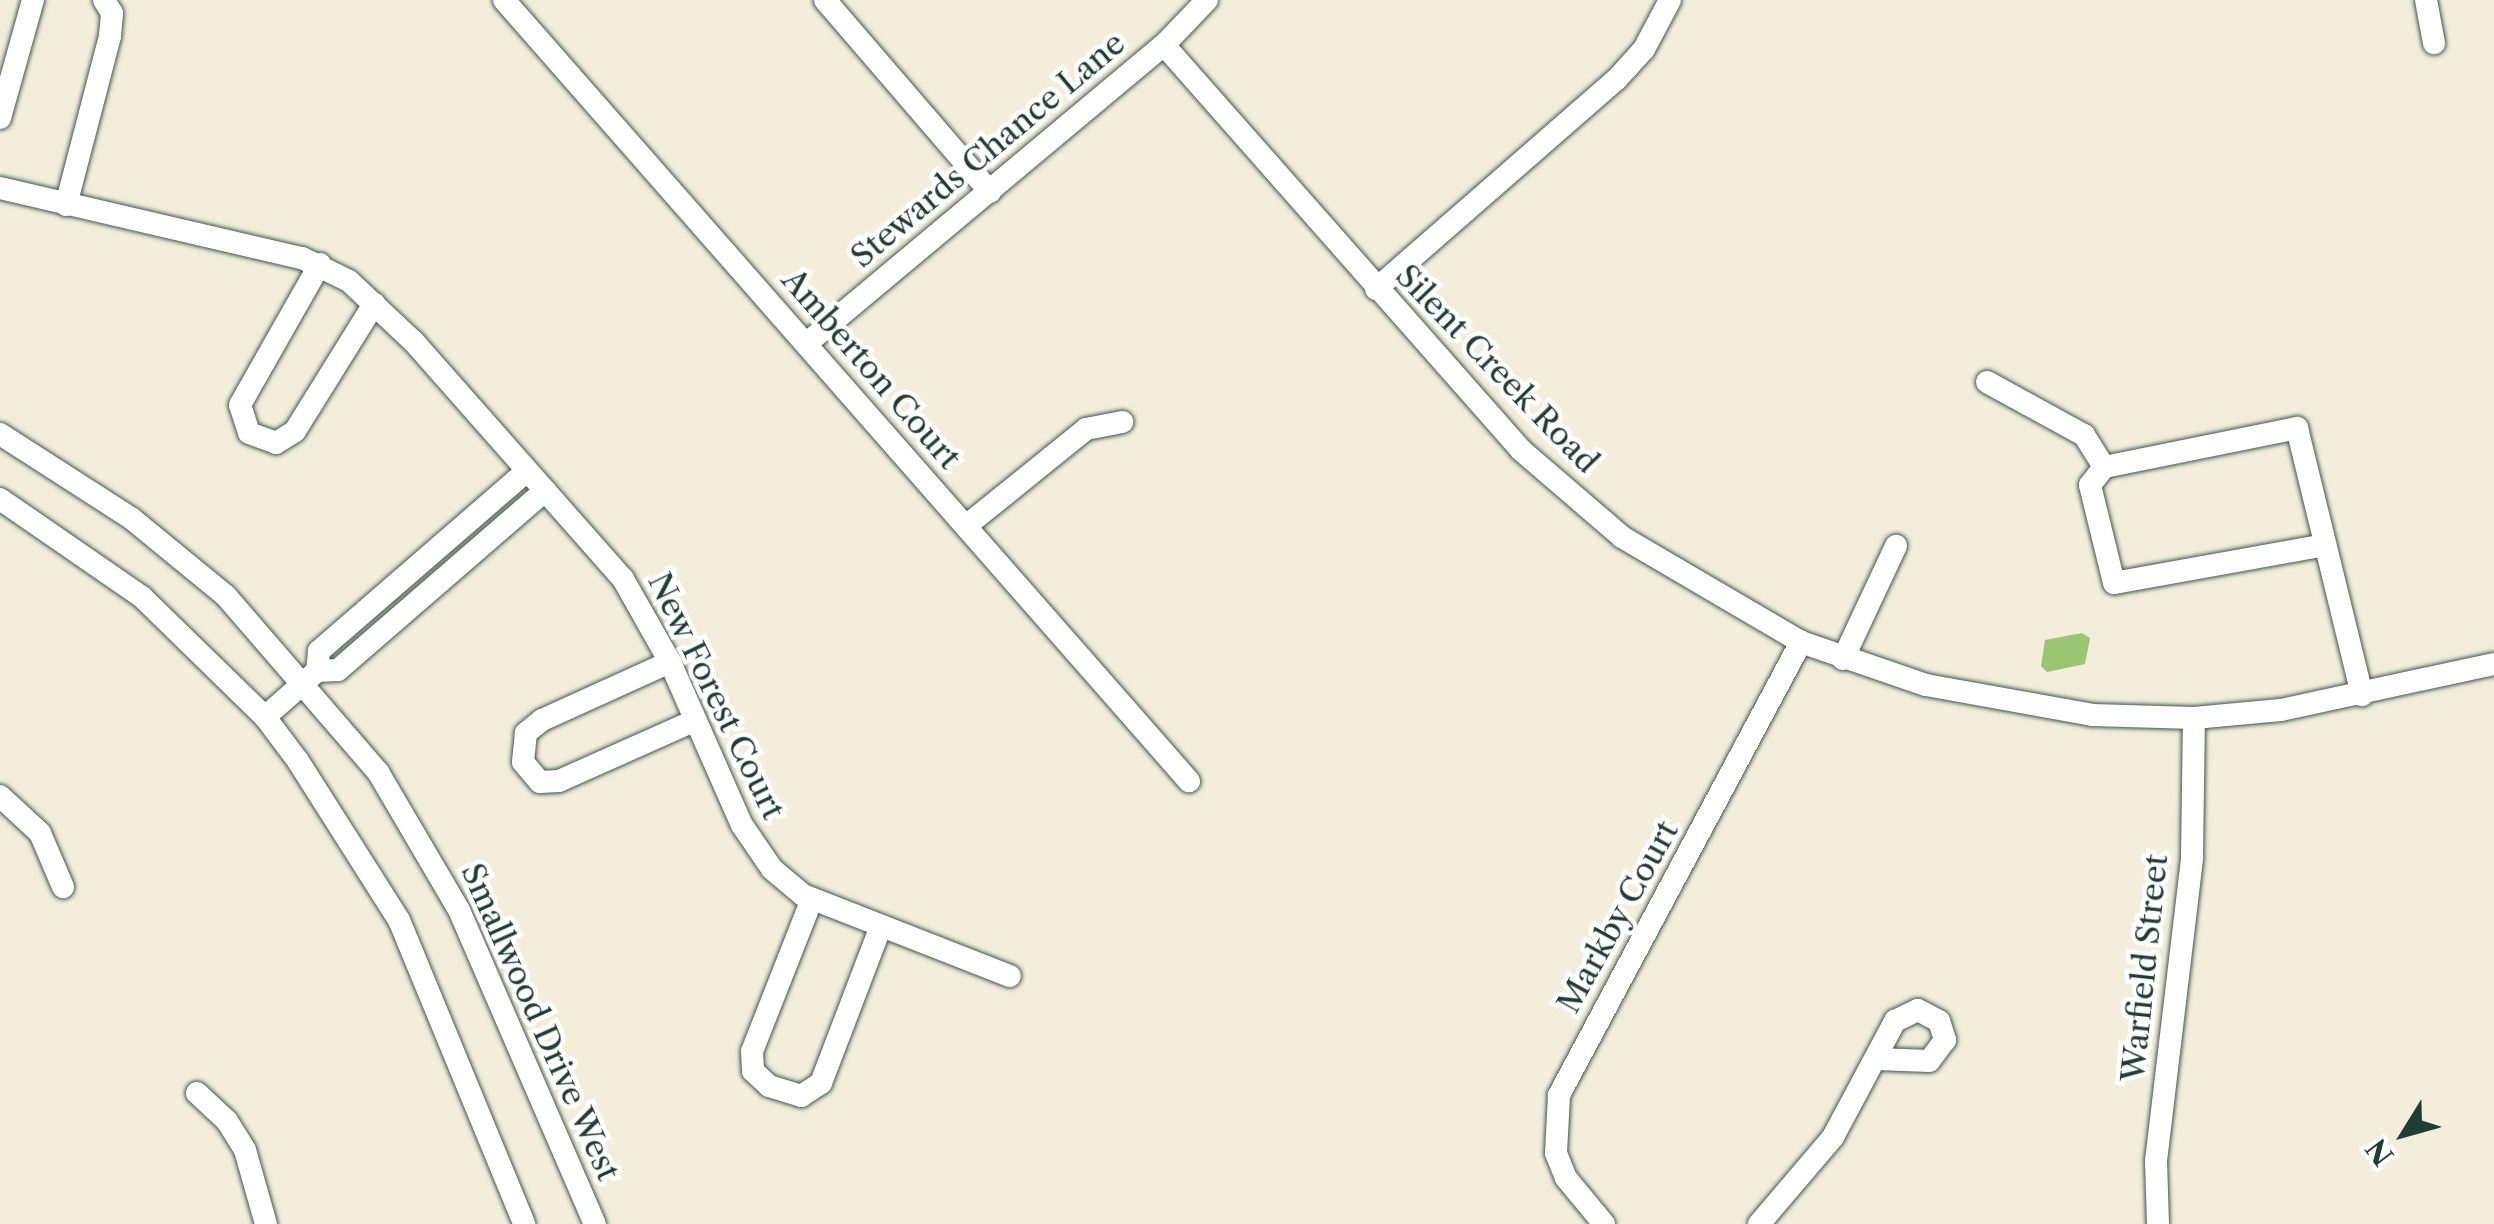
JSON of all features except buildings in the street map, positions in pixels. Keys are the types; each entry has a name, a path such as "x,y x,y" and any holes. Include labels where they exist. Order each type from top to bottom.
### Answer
{"street":[{"path":"0,118 33,0"},
{"path":"66,205 110,36 112,13 104,0"},
{"name":"Amberton Court","path":"504,0 1190,781"},
{"path":"825,0 990,192"},
{"name":"Stewards Chance Lane","path":"806,344 1164,44 1208,0"},
{"path":"1376,289 1616,80 1644,49 1670,0"},
{"path":"2426,0 2434,43"},
{"name":"Silent Creek Road","path":"1164,44 1486,414 1569,495 1700,587 1801,642 1843,659 1991,700 2092,715 2194,718 2362,695 2494,664"},
{"name":"New Forest Court","path":"0,188 320,264 374,304 623,579 670,662 757,850 788,885 812,899 1010,976"},
{"path":"320,264 240,405 249,433 276,442 295,431 374,304"},
{"path":"1987,382 2084,436 2104,467"},
{"path":"966,526 1086,429 1122,422"},
{"path":"2325,545 2114,582 2090,485 2104,467 2296,428 2325,545 2362,695"},
{"name":"Smallwood Drive West","path":"0,434 131,518 226,596 311,676 404,810 459,910 595,1224"},
{"path":"311,676 319,651 526,472"},
{"path":"264,717 311,676 338,670 544,491"},
{"path":"0,499 89,554 142,597 264,717 344,824 399,920 524,1224"},
{"path":"1843,659 1896,546"},
{"name":"Markby Court","path":"1604,1224 1566,1178 1556,1153 1559,1095 1801,642"},
{"path":"670,662 542,720 526,733 523,762 540,782 559,782 694,721"},
{"name":"Warfield Street","path":"2158,1224 2156,1161 2192,857 2194,718"},
{"path":"0,796 40,833 62,887"},
{"path":"812,899 752,1052 753,1070 769,1086 801,1096 820,1083 881,926"},
{"path":"1758,1224 1833,1137 1877,1059"},
{"path":"197,1093 227,1120 245,1150 266,1224"}],"green space":[{"path":"2082,633 2090,638 2085,664 2047,672 2041,666 2045,640"}]}
